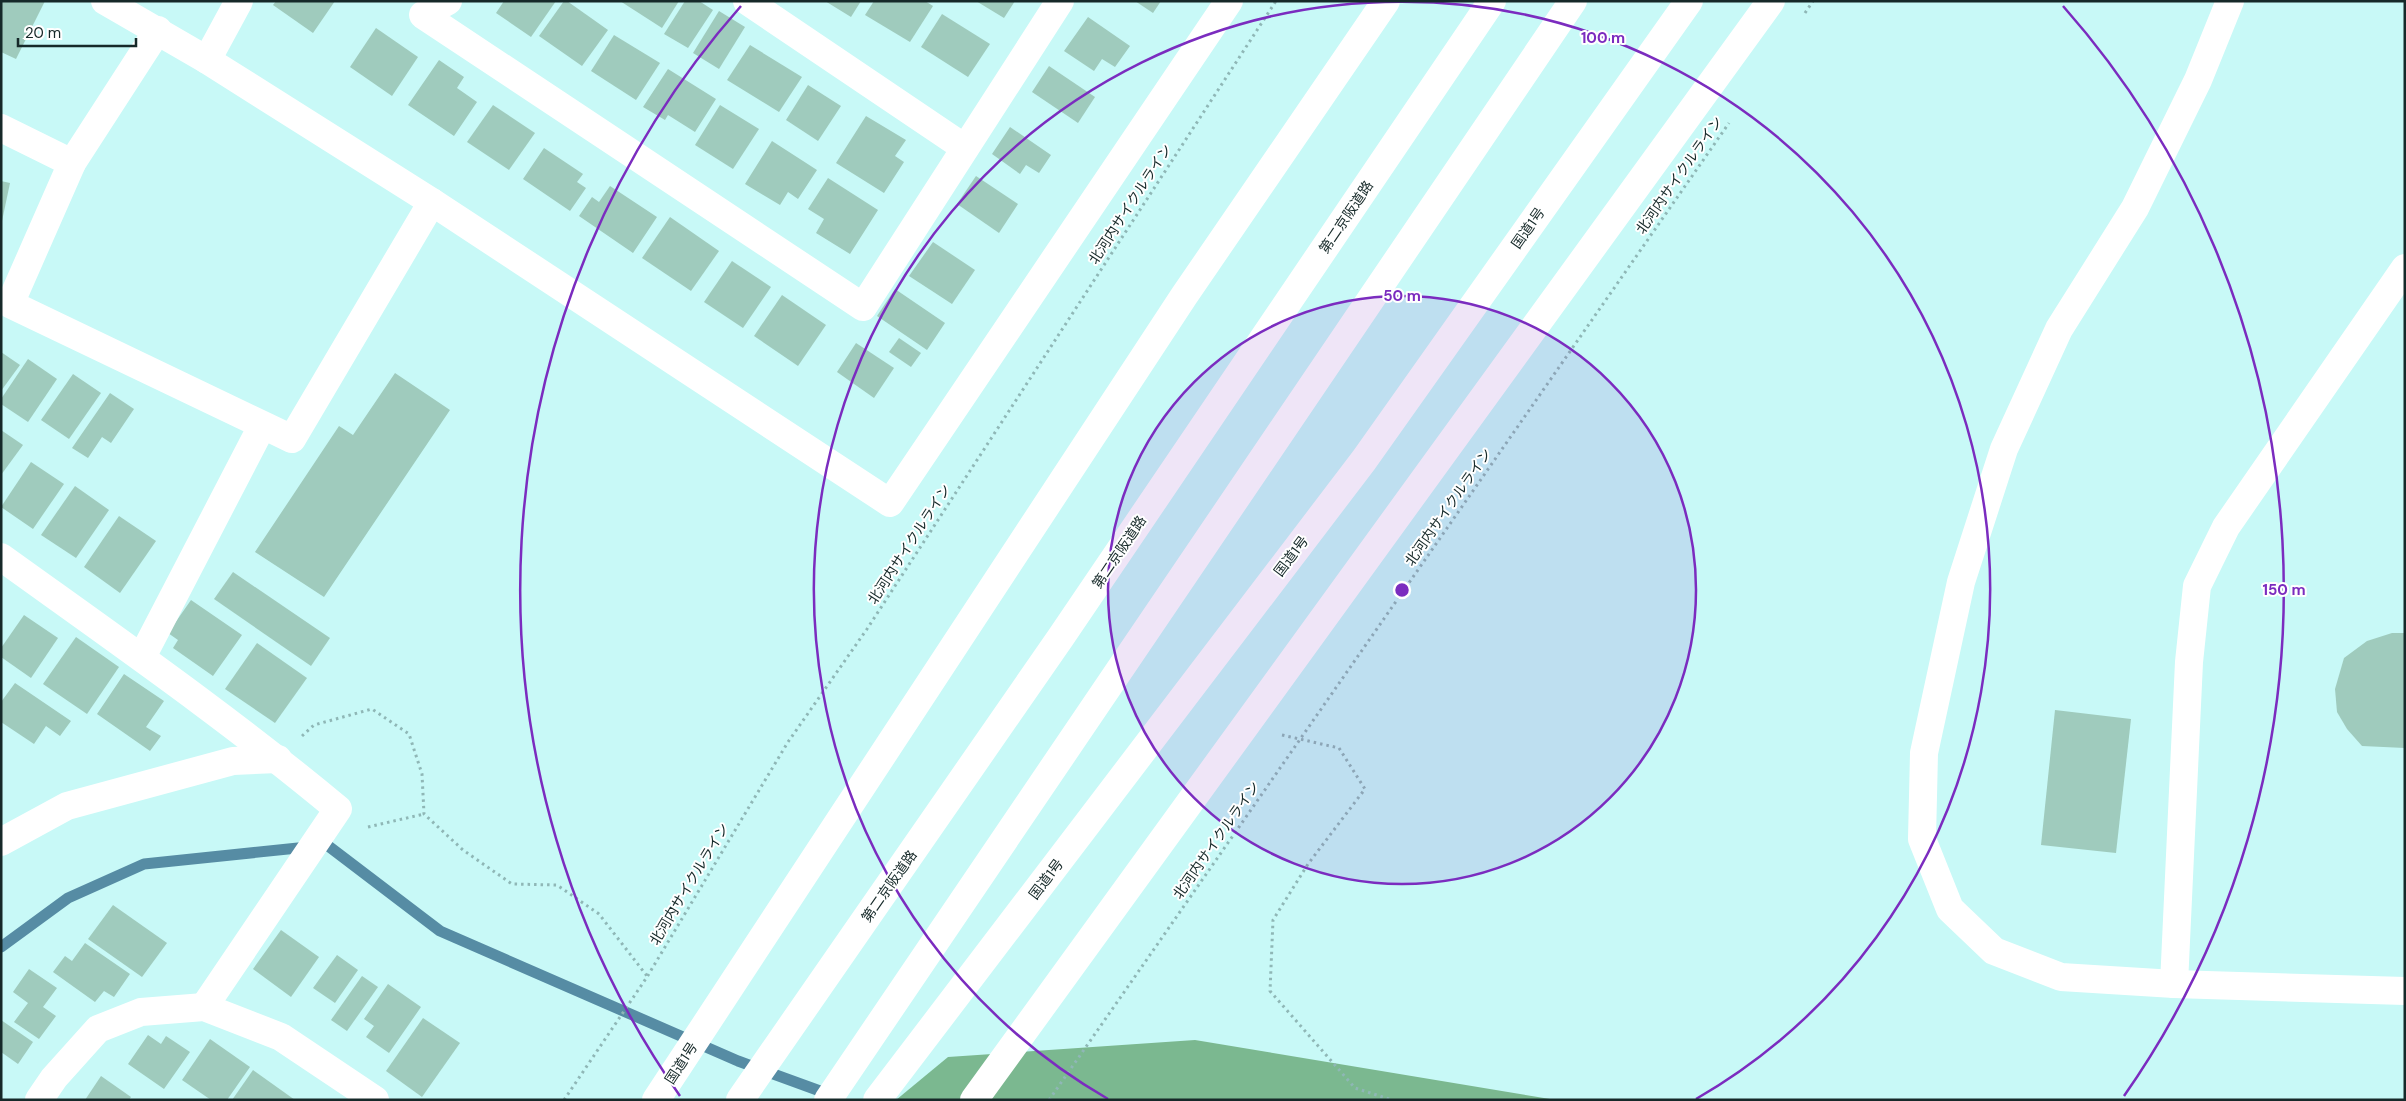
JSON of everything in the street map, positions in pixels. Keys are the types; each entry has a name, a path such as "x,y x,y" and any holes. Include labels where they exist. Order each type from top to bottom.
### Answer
{"main road":[{"path":"105,1 207,60 432,202 890,503 1229,1"},
{"path":"207,60 239,1"},
{"path":"448,1 423,15 863,307 1060,1"},
{"path":"746,1 965,148"},
{"name":"国道1号","path":"656,1100 1178,304 1386,1"},
{"name":"第二京阪道路","path":"740,1100 1067,629 1492,1"},
{"path":"828,1100 1574,1"},
{"name":"国道1号","path":"877,1100 1364,460 1689,1"},
{"path":"974,1100 1771,1"},
{"path":"2230,1 2198,80 2135,208 2059,329 2004,449 1961,582 1924,753 1922,839 1950,909 1994,951 2061,976 2174,984 2405,990"},
{"path":"158,30 72,163 10,304 292,439 432,202"},
{"path":"1,128 72,163"},
{"path":"2174,984 2189,662 2197,586 2226,527 2405,268"},
{"path":"142,657 262,426"},
{"path":"1,557 142,657 278,759 338,810 204,1007"},
{"path":"1,842 67,806 233,760 278,759"},
{"path":"39,1100 54,1078 98,1029 141,1012 204,1007 281,1037 375,1100"}],"path":[{"name":"北河内サイクルライン","path":"564,1100 582,1070 647,976 788,742 867,629 1276,1"},
{"path":"1802,18 1813,1"},
{"name":"北河内サイクルライン","path":"1049,1100 1733,116"},
{"path":"278,759 314,725 372,709 409,734 422,774 424,814 463,850 512,884 557,885 599,914 647,976"},
{"path":"1245,727 1339,748 1365,789 1308,864 1273,920 1270,991 1355,1088 1392,1100"},
{"path":"338,810 365,828 424,814"}],"green space":[{"path":"1195,1040 1556,1100 896,1100 948,1057"}],"building":[{"path":"1,1 45,1 16,59 1,52"},
{"path":"276,1 335,1 313,33 273,5"},
{"path":"504,1 556,1 531,37 496,13"},
{"path":"564,1 567,1 608,30 582,66 539,36"},
{"path":"620,1 679,1 662,28"},
{"path":"685,1 699,1 713,10 688,48 664,34"},
{"path":"825,1 861,1 851,17"},
{"path":"874,1 925,1 933,6 910,42 865,15"},
{"path":"976,1 1015,1 1004,18"},
{"path":"1135,1 1161,1 1153,13"},
{"path":"719,11 745,27 719,69 693,53"},
{"path":"942,14 990,44 968,77 921,47"},
{"path":"1088,17 1130,46 1115,67 1102,59 1094,71 1064,51"},
{"path":"376,28 418,57 392,96 350,67"},
{"path":"614,35 660,63 636,100 591,71"},
{"path":"750,45 802,77 779,112 727,80"},
{"path":"439,60 464,77 457,88 477,102 454,136 408,105"},
{"path":"1049,66 1095,97 1078,123 1032,92"},
{"path":"668,69 716,99 695,132 668,115 665,120 643,107"},
{"path":"808,85 841,106 818,141 786,120"},
{"path":"493,105 535,133 509,170 467,142"},
{"path":"720,105 759,129 733,169 695,145"},
{"path":"866,116 906,140 895,156 904,162 884,193 836,163"},
{"path":"1010,127 1051,155 1039,173 1026,165 1020,174 992,154"},
{"path":"772,141 817,170 798,199 788,192 780,205 745,184"},
{"path":"544,148 583,174 577,182 586,188 570,211 523,179"},
{"path":"976,176 1018,204 999,233 957,204"},
{"path":"828,178 878,210 850,254 816,233 824,219 808,209"},
{"path":"1,181 10,183 2,221 1,221"},
{"path":"610,186 657,217 633,253 579,216 592,197 599,202"},
{"path":"670,217 719,251 691,291 642,258"},
{"path":"933,242 975,270 952,304 909,276"},
{"path":"732,261 771,287 743,328 704,302"},
{"path":"895,289 945,323 927,350 877,316"},
{"path":"782,295 826,325 798,366 754,336"},
{"path":"899,338 921,353 911,367 889,352"},
{"path":"856,343 894,368 874,398 837,372"},
{"path":"1,352 20,365 1,391"},
{"path":"28,359 57,379 28,422 1,404 1,399"},
{"path":"395,373 450,410 324,597 255,552 339,426 353,435"},
{"path":"73,374 101,393 69,439 41,420"},
{"path":"110,393 134,409 111,443 102,437 88,458 72,448"},
{"path":"1,430 23,445 1,475"},
{"path":"31,462 64,484 33,529 1,507"},
{"path":"75,486 109,510 76,558 41,535"},
{"path":"119,516 156,541 120,593 84,567"},
{"path":"233,572 330,638 311,666 214,599"},
{"path":"191,600 242,635 213,676 173,648 178,640 168,633"},
{"path":"24,615 58,638 31,678 1,657 1,648"},
{"path":"2392,633 2405,633 2405,748 2362,746 2347,729 2337,712 2335,689 2344,658 2367,641"},
{"path":"76,637 119,667 87,714 43,684"},
{"path":"257,643 307,678 275,723 225,689"},
{"path":"124,674 164,701 146,727 161,736 150,751 97,714"},
{"path":"15,683 71,721 60,736 46,726 34,744 1,722 1,702"},
{"path":"2055,710 2131,719 2116,853 2041,845"},
{"path":"113,905 167,943 142,977 88,939"},
{"path":"281,930 319,957 291,997 253,969"},
{"path":"85,943 130,974 114,997 104,991 95,1002 53,972 65,956 72,961"},
{"path":"337,955 358,970 335,1003 313,988"},
{"path":"29,969 57,988 43,1007 56,1016 39,1039 14,1022 28,1003 13,992"},
{"path":"362,976 378,987 347,1031 331,1020"},
{"path":"388,984 421,1007 389,1053 366,1037 374,1026 364,1019"},
{"path":"423,1018 460,1043 422,1097 386,1071"},
{"path":"1,1020 33,1042 18,1064 1,1052"},
{"path":"148,1035 161,1044 166,1036 190,1052 164,1089 128,1064"},
{"path":"210,1039 250,1067 227,1100 211,1100 182,1080"},
{"path":"253,1070 295,1100 232,1100"},
{"path":"101,1076 131,1097 129,1100 85,1100"}],"waterway":[{"path":"1,947 68,898 144,864 327,845 440,931 738,1061 831,1095"}]}
